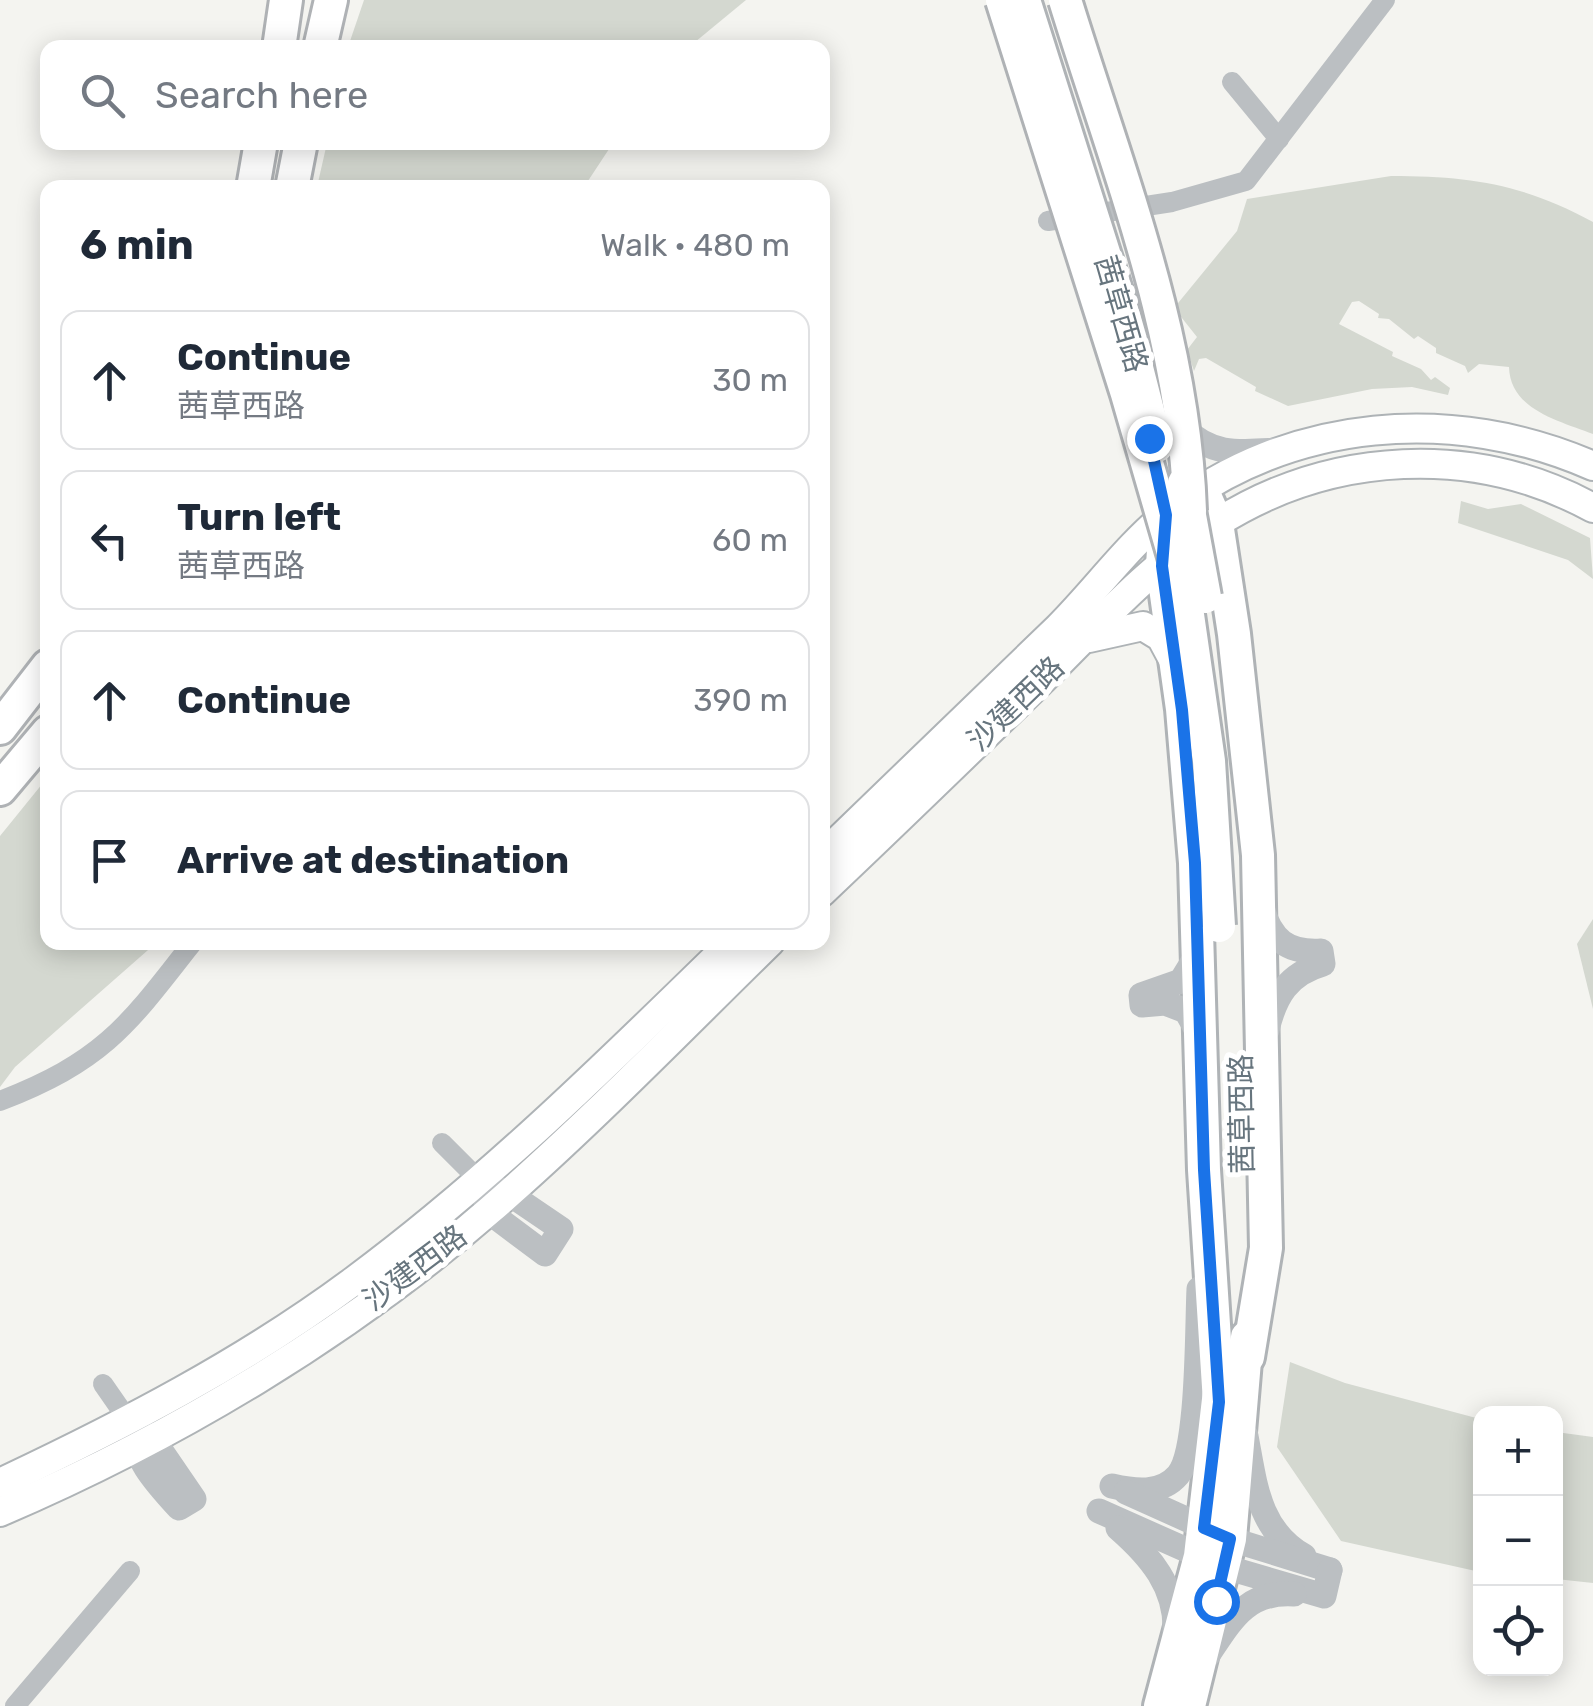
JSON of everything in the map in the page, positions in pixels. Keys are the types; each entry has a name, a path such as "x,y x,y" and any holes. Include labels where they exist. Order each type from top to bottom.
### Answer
{"main road":[{"path":"280,40 289,0"},
{"path":"322,40 331,0"},
{"path":"1002,0 1127,394 1187,601"},
{"name":"茜草西路","path":"1024,0 1138,370 1187,601 1229,926 1248,1357 1231,1411"},
{"name":"茜草西路","path":"1044,0 1141,308 1194,509 1228,758 1226,1290 1231,1411 1215,1547 1187,1664 1189,1706"},
{"path":"1065,0 1165,322 1186,424 1194,509 1244,700 1229,926 1200,1036 1204,1170 1231,1411"},
{"path":"255,180 260,150"},
{"path":"294,180 299,150"},
{"path":"1248,1357 1266,1248 1264,1043 1229,926 1182,710 1162,566 1194,509 1290,449 1364,430 1416,426 1492,434 1593,466"},
{"path":"1194,509 1368,465 1404,463 1483,468 1521,477 1593,508"},
{"name":"沙建西路","path":"830,884 1162,566 1194,509"},
{"name":"沙建西路","path":"830,846 1066,620 1194,509"},
{"path":"1083,640 1142,626 1168,644 1176,664"},
{"path":"0,728 40,676"},
{"path":"1182,710 1244,700"},
{"path":"0,789 40,742"},
{"name":"沙建西路","path":"0,1482 128,1420 306,1314 480,1181 724,950"},
{"name":"沙建西路","path":"0,1512 143,1445 324,1334 498,1202 762,950"},
{"name":"茜草西路","path":"1160,1706 1187,1664"}],"street":[{"path":"1048,221 1126,206 1172,202 1246,181 1386,0"},
{"path":"1232,82 1279,139"},
{"path":"1126,206 1184,428 1194,509"},
{"path":"1090,213 1149,438 1194,509"},
{"path":"1149,438 1184,428"},
{"path":"1184,428 1197,442 1221,451 1290,449"},
{"path":"1200,1036 1186,1010 1165,1003 1142,1005 1141,995 1181,981 1229,926 1299,951 1321,951 1323,964 1300,972 1283,988 1264,1043"},
{"path":"0,1100 72,1069 106,1046 186,950"},
{"path":"442,1143 498,1202"},
{"path":"1112,1486 1133,1491 1164,1486 1176,1478 1188,1455 1204,1170"},
{"path":"103,1384 143,1445"},
{"path":"1231,1411 1268,1524 1286,1545 1330,1570"},
{"path":"1099,1511 1112,1486"},
{"path":"1112,1486 1215,1547 1324,1596"},
{"path":"1099,1511 1215,1547 1330,1570"},
{"path":"1099,1511 1147,1555 1166,1584 1187,1664"},
{"path":"1324,1596 1330,1570"},
{"path":"15,1706 130,1571"},
{"path":"1187,1664 1238,1610 1256,1598 1274,1593 1324,1596"}],"shaded area":[{"path":"364,0 746,0 697,40 350,40"},
{"path":"325,150 608,150 589,180 319,180"},
{"path":"1391,176 1495,185 1543,199 1593,222 1593,434 1527,404 1512,382 1509,367 1479,364 1468,373 1465,366 1436,353 1436,348 1418,336 1414,339 1389,319 1378,318 1379,314 1359,301 1352,302 1339,324 1421,369 1431,380 1435,377 1450,388 1448,395 1412,387 1372,389 1288,406 1255,391 1256,387 1206,358 1199,359 1194,371 1187,350 1197,337 1174,308 1237,231 1247,199"},
{"path":"1461,501 1488,509 1521,504 1590,538 1593,579 1568,560 1458,523"},
{"path":"40,787 40,950 148,950 15,1067 0,1087 0,836"},
{"path":"1593,919 1593,1009 1577,944"},
{"path":"1290,1362 1345,1383 1473,1417 1473,1570 1341,1541 1277,1447"},
{"path":"1563,1433 1593,1437 1593,1583 1563,1580"}],"route":[{"path":"1149,438 1166,515 1162,566 1182,710 1195,863 1204,1170 1219,1402 1204,1528 1230,1539 1216,1601"}]}
